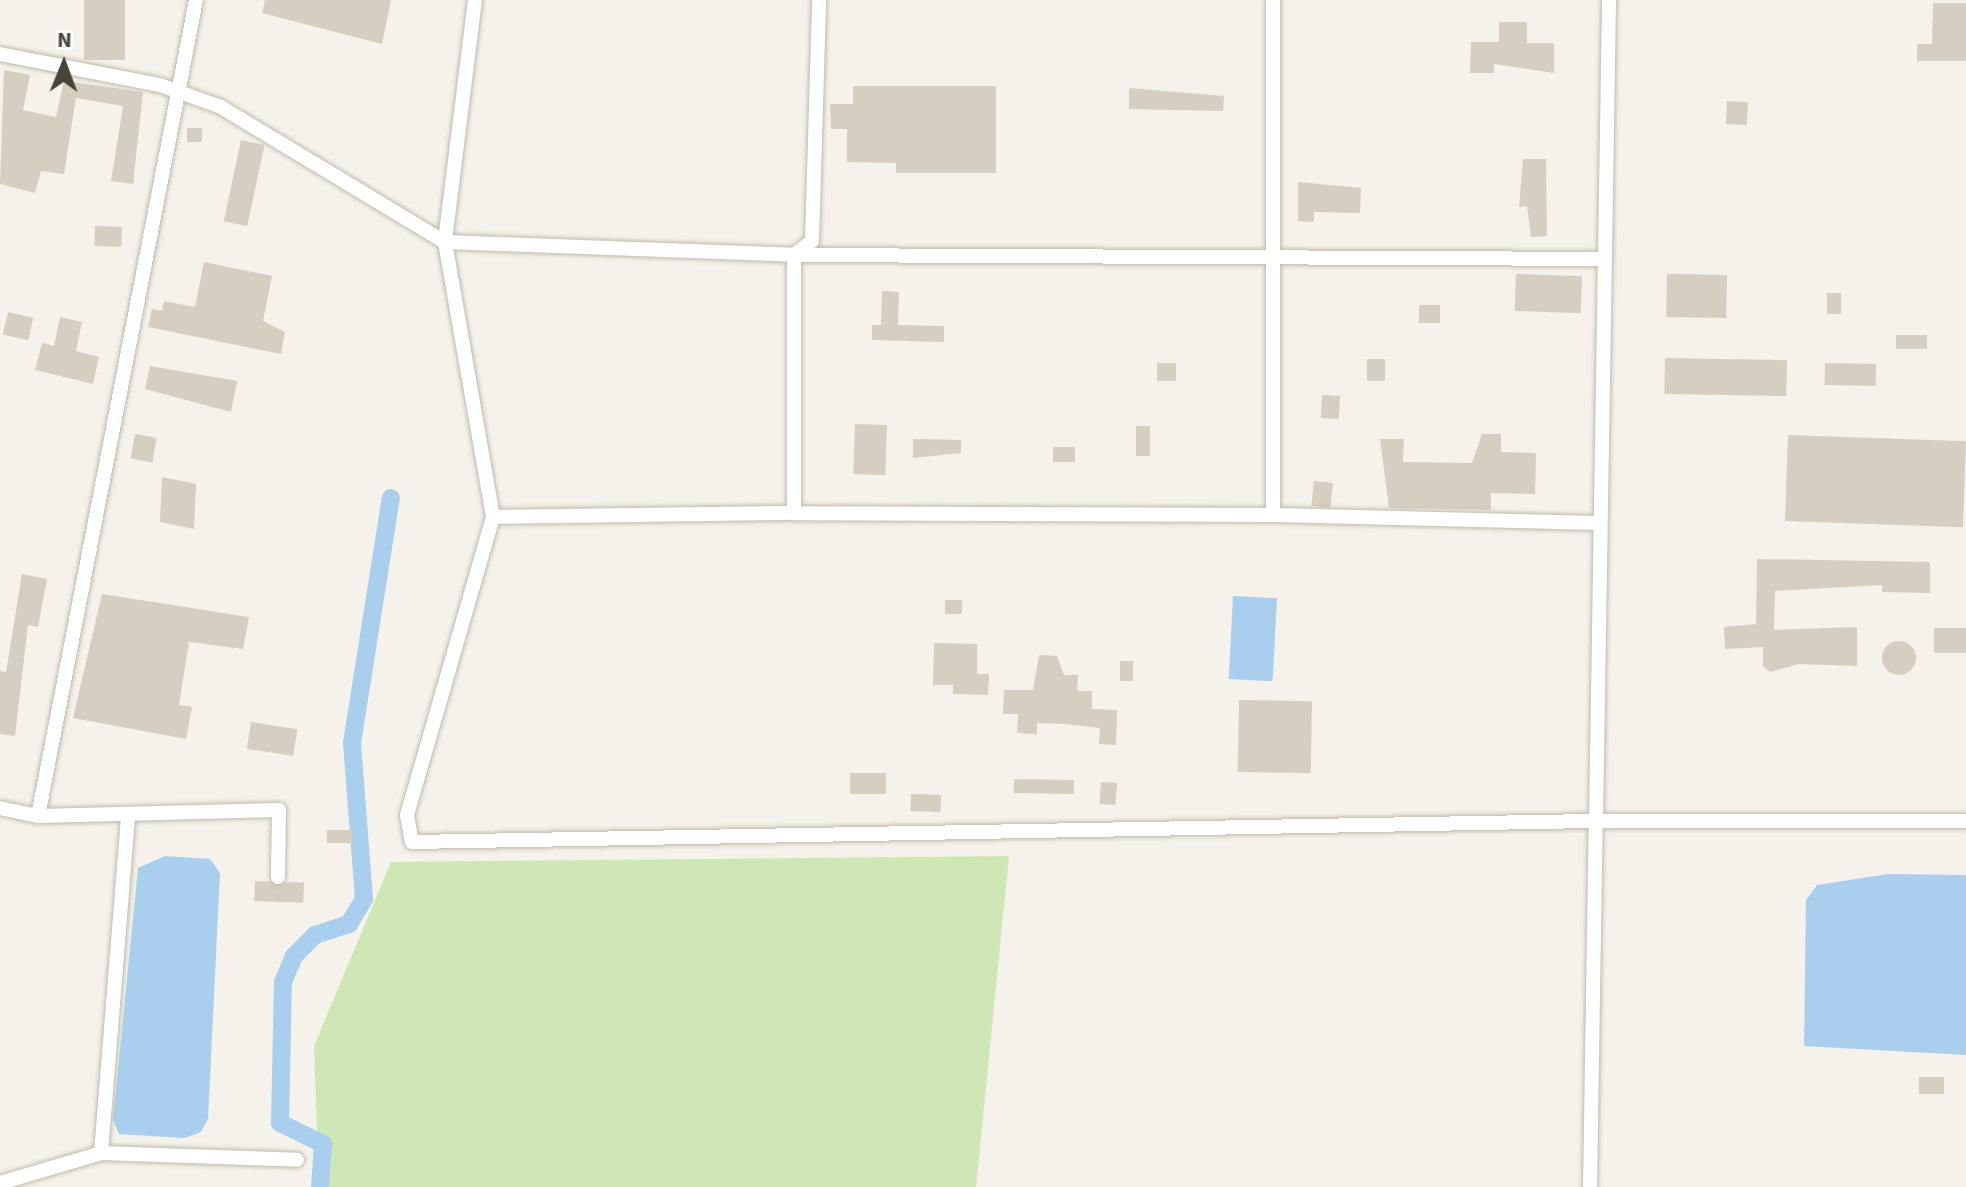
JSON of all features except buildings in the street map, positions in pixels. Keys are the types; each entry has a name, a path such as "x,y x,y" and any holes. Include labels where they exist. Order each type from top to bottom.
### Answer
{"street":[{"path":"38,816 196,0"},
{"path":"475,0 445,242 493,517 407,815 412,842 1596,821 1966,821"},
{"path":"794,255 812,241 819,0"},
{"path":"1273,0 1273,515"},
{"path":"1590,1187 1601,259 1609,0"},
{"path":"0,54 160,85 221,107 445,242 794,255 1601,259"},
{"path":"794,255 794,513"},
{"path":"493,517 794,513 1273,515 1597,523"},
{"path":"0,808 38,816 279,810 278,877"},
{"path":"101,1153 128,814"},
{"path":"0,1183 101,1153 297,1160"}],"green space":[{"path":"1009,856 976,1187 319,1187 314,1046 391,862"}],"water":[{"path":"1233,596 1277,598 1273,681 1229,679"},
{"path":"165,856 210,859 220,873 208,1119 201,1132 184,1138 119,1134 113,1120 138,868"},
{"path":"1888,874 1966,875 1966,1055 1804,1046 1806,900 1817,885"}],"waterway":[{"path":"320,1187 323,1144 280,1123 283,982 294,956 315,935 349,924 364,899 352,743 391,498"}]}
